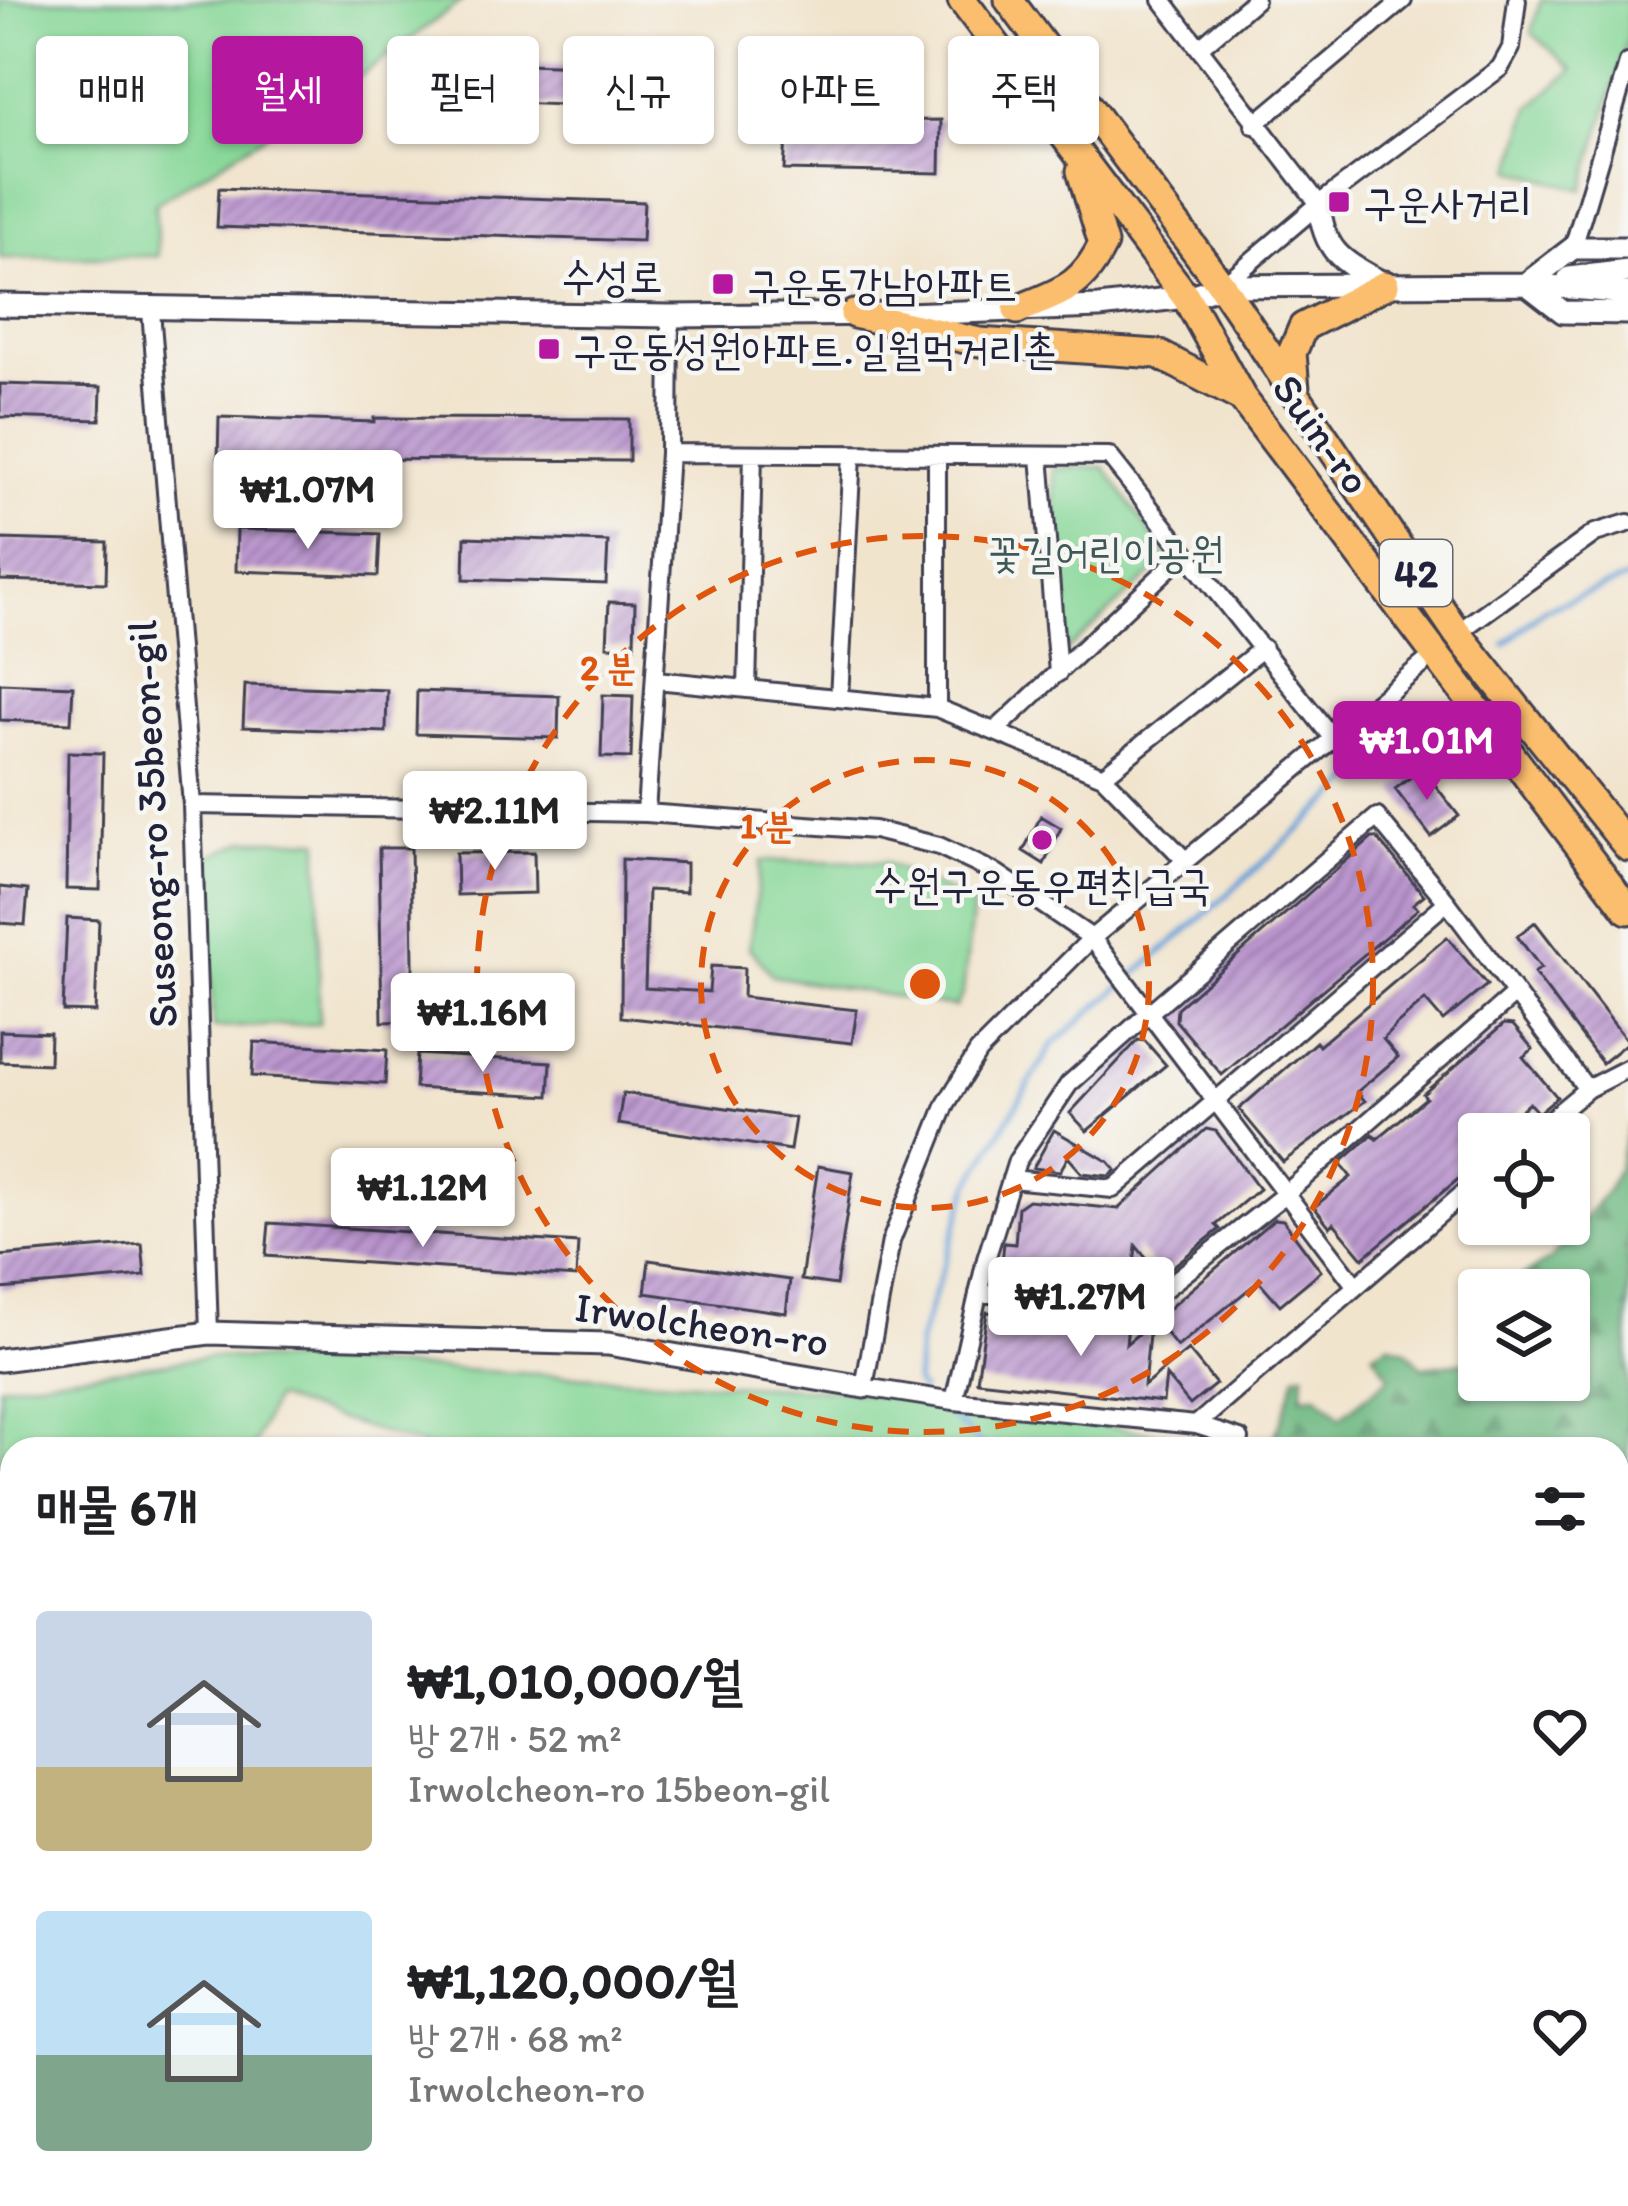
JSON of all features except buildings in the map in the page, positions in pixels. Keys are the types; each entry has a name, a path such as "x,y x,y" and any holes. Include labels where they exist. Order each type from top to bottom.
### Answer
{"main road":[{"name":"Suin-ro","path":"962,0 1186,297 1242,398 1628,910"},
{"name":"Suin-ro","path":"1009,0 1222,286 1457,633 1628,848"},
{"path":"1017,310 1074,285 1090,270 1103,244 1071,145"},
{"path":"1295,394 1292,353 1303,327 1385,284"},
{"path":"854,314 980,342 1158,354 1242,398"}],"street":[{"path":"1162,0 1318,204 1322,232 1340,259 1385,284"},
{"path":"1198,48 1255,0"},
{"path":"1254,125 1403,0"},
{"path":"1222,286 1318,204 1500,68 1511,48 1517,0"},
{"path":"1526,284 1573,248 1628,63"},
{"path":"1573,248 1628,248"},
{"path":"1526,284 1628,271"},
{"path":"1526,284 1628,293"},
{"path":"1526,284 1563,312 1628,313"},
{"name":"수성로","path":"0,305 670,316 854,314 1099,308 1186,297 1222,286 1526,284"},
{"name":"Suseong-ro 35beon-gil","path":"152,310 192,806 209,1333"},
{"path":"646,813 669,453 670,316"},
{"path":"669,453 1109,456 1334,740"},
{"path":"747,689 753,454"},
{"path":"839,698 852,454"},
{"path":"937,455 938,708"},
{"path":"1040,456 1058,673"},
{"path":"1457,633 1595,533 1628,523"},
{"path":"996,730 1186,552"},
{"path":"1103,776 1263,648"},
{"name":"Irwolcheon-ro","path":"0,1360 209,1333 608,1344 864,1387 891,1241 946,1104 978,1052 1092,938 1434,655"},
{"path":"656,680 938,708 1103,776 1185,860"},
{"path":"192,806 646,813 874,830 939,846 998,874 1092,938 1355,1286"},
{"path":"954,1401 978,1293 1017,1161 1069,1084 1377,817 1587,1089"},
{"path":"1011,1179 1113,1189 1447,902"},
{"path":"978,1293 1143,1306 1284,1195 1515,994"},
{"path":"1558,1113 1587,1089 1628,1068"},
{"path":"1196,1426 1458,1198"},
{"path":"864,1387 1196,1426 1233,1437"}],"green space":[{"path":"0,0 463,0 414,36 387,36 387,56 363,74 363,36 212,36 212,144 251,144 155,204 158,256 0,258"},
{"path":"1541,0 1628,0 1628,38 1583,190 1513,170 1530,107 1573,70 1531,32"},
{"name":"꽃길어린이공원","path":"1105,467 1168,559 1066,651 1053,468"},
{"path":"247,840 319,840 319,1024 213,1028 206,858"},
{"path":"761,861 885,862 973,904 963,993 955,1007 773,976 749,948"},
{"path":"1628,1125 1628,1437 1273,1437 1296,1375 1304,1373 1302,1396 1318,1395 1341,1417 1390,1377 1373,1353 1389,1344 1406,1350 1423,1367 1458,1363 1458,1401 1590,1401 1590,1269 1535,1269 1562,1245 1590,1245 1590,1211 1608,1189"},
{"path":"211,1357 842,1390 1183,1437 396,1437 274,1398 257,1437 0,1437 0,1385"}],"waterway":[{"path":"1505,644 1543,610 1628,578"},
{"path":"921,1390 916,1384 919,1341 970,1184 1052,1045 1418,722"},
{"path":"936,1403 973,1437"}],"place":[{"name":"구운사거리","path":"1339,202"},
{"name":"구운동강남아파트","path":"723,284"},
{"name":"구운동성원아파트.일월먹거리촌","path":"549,349"},
{"name":"수원구운동우편취급국","path":"1042,840"}]}
